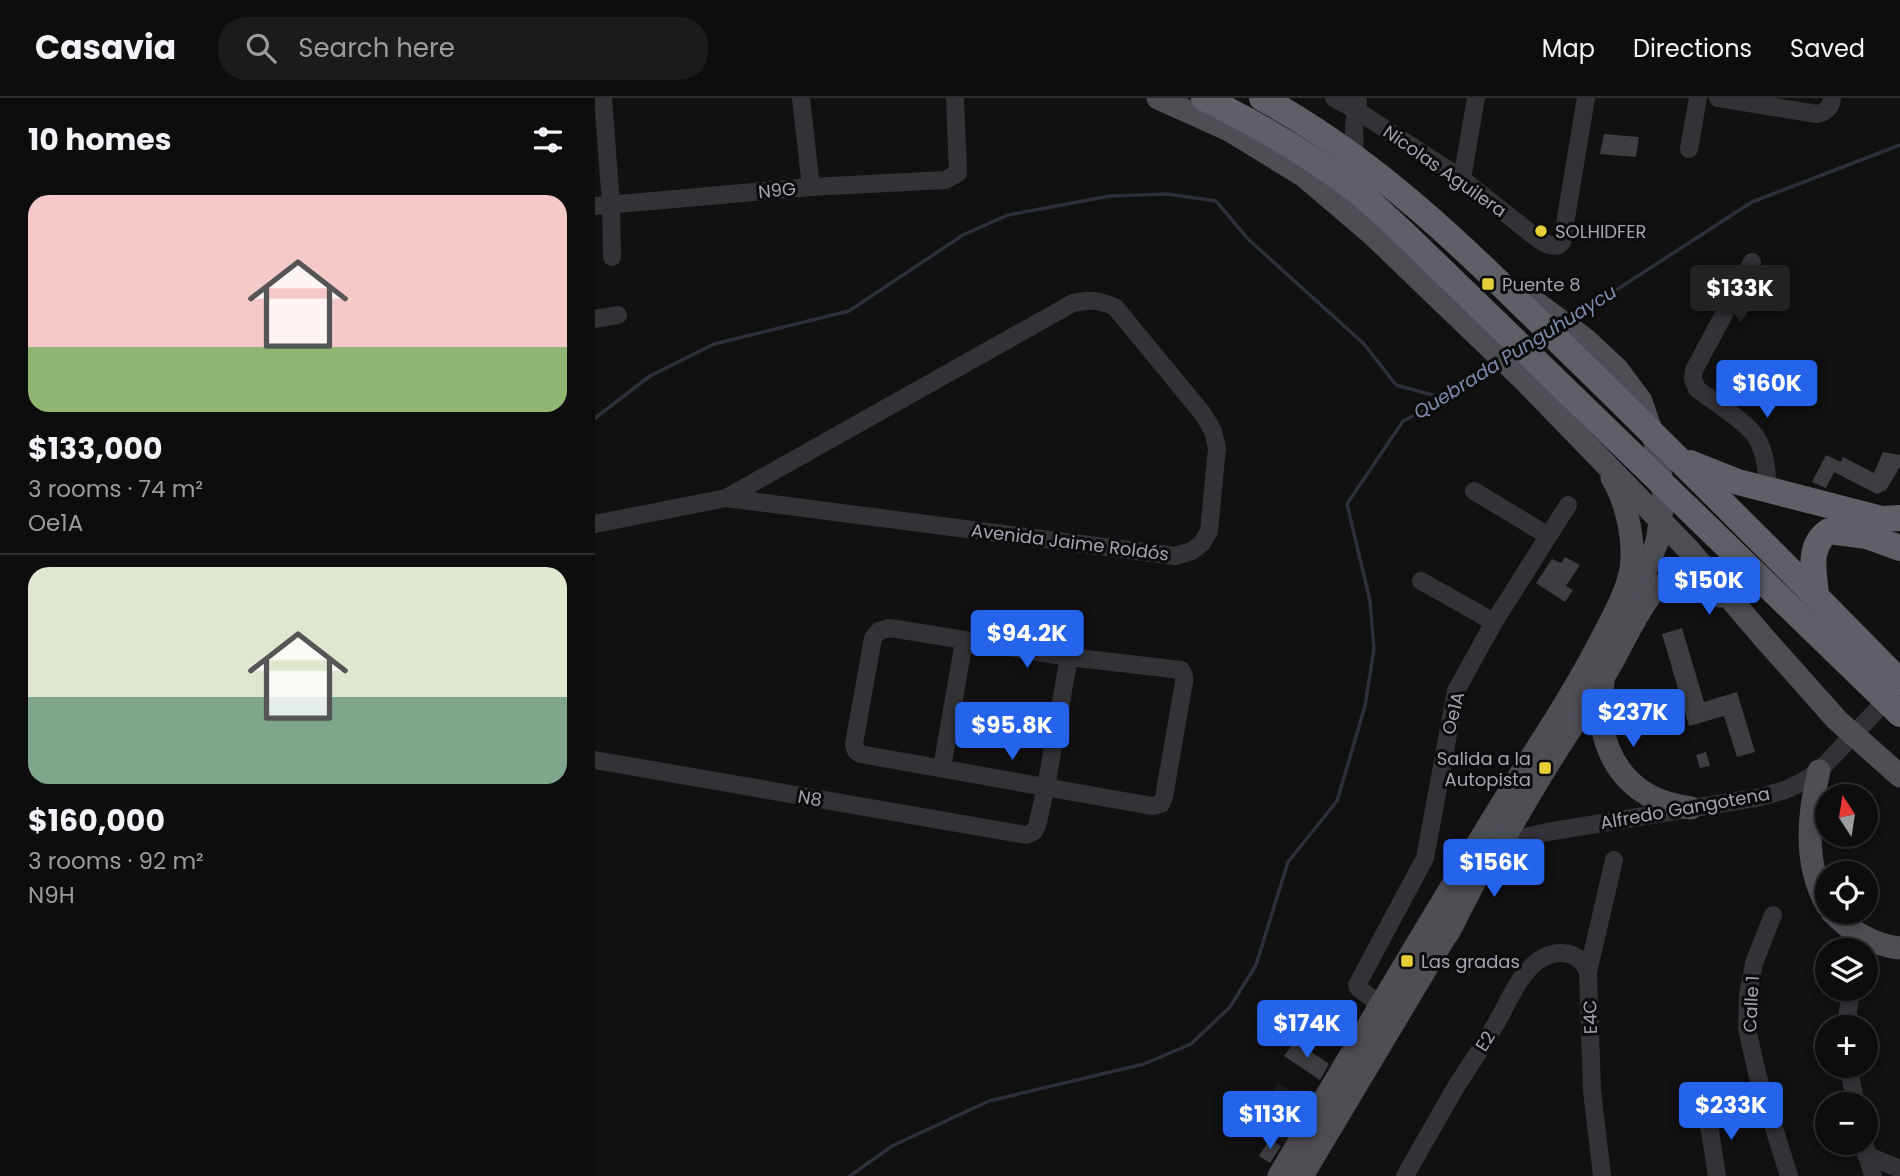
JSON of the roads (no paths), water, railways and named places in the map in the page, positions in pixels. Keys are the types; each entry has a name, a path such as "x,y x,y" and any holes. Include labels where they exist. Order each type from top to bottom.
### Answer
{"highway":[{"path":"1203,98 1237,114 1353,188 1410,239 1517,360 1900,714"},
{"path":"1262,98 1321,132 1356,158 1408,198 1499,280 1816,595 1900,684"},
{"path":"1678,458 1768,491 1882,519 1900,518"},
{"path":"1816,595 1814,555 1820,537 1829,531 1867,536 1900,548"}],"main road":[{"path":"1158,98 1229,130 1304,176 1517,360 1688,549 1837,720 1900,776"},
{"path":"1448,933 1521,794 1633,600 1657,542 1664,495 1655,442 1641,401 1617,369 1585,339 1449,235"},
{"path":"1279,1176 1429,922 1590,661 1625,590 1632,562 1626,510 1613,480 1517,360"},
{"path":"1303,1176 1648,598 1669,582 1692,580 1710,587 1764,638"},
{"path":"1608,669 1600,700 1600,716 1602,733 1615,762 1625,775 1648,795 1663,802 1692,808"},
{"path":"1815,875 1812,799 1821,769"},
{"path":"1845,924 1869,941 1885,947 1900,948"}],"street":[{"path":"603,98 603,205 612,257"},
{"path":"800,98 811,187"},
{"name":"N9G","path":"603,205 811,187 945,180 958,173 955,98"},
{"name":"Nicolas Aguilera","path":"1334,98 1357,104 1462,179 1538,239 1554,246 1562,242 1586,98"},
{"path":"1462,179 1476,98"},
{"path":"1689,149 1698,98"},
{"path":"1718,98 1818,114 1829,107 1832,98"},
{"path":"1356,158 1354,125 1357,104"},
{"path":"1752,262 1694,370 1693,379 1697,389 1756,436 1767,469 1768,491"},
{"name":"Avenida Jaime Roldós","path":"595,524 726,498 1073,303 1090,299 1115,307 1203,414 1213,430 1217,448 1209,531 1202,543 1192,551 1175,556 726,498"},
{"path":"595,319 618,315"},
{"path":"1474,491 1547,535"},
{"name":"Oe1A","path":"1381,1005 1357,985 1425,858 1453,697 1494,622 1568,505"},
{"path":"1422,581 1494,622"},
{"path":"890,628 964,640 1069,657 1181,670 1184,682 1164,797 1160,804 1152,806 860,754 856,751 854,744 873,638 879,631 890,628"},
{"path":"942,768 964,640"},
{"path":"1046,787 1069,657"},
{"name":"Alfredo Gangotena","path":"1473,851 1547,832 1761,797 1785,790 1803,782 1821,769 1900,684"},
{"name":"N8","path":"595,760 1026,835 1033,832 1037,826 1046,787"},
{"name":"E4C","path":"1602,1176 1592,1091 1588,972 1614,860"},
{"name":"Calle 1","path":"1773,915 1754,963 1748,996 1747,1028 1758,1077 1789,1176"},
{"name":"E2","path":"1405,1176 1497,1023 1516,986 1528,970 1550,955 1570,953 1586,966 1588,972"},
{"path":"1706,1119 1717,1176"},
{"path":"1867,1155 1873,1176"},
{"path":"1876,1155 1900,1169"}],"waterway":[{"name":"Quebrada Punguhuaycu","path":"1573,318 1752,202 1900,145"},
{"path":"595,418 650,376 714,344 849,311 963,235 1008,215 1110,196 1167,194 1216,201 1248,239 1364,344 1396,385 1447,399"},
{"name":"Quebrada Punguhuaycu","path":"850,1176 892,1146 989,1101 1144,1064 1191,1044 1230,1007 1256,965 1288,862 1337,801 1365,706 1374,649 1370,601 1347,504 1403,421 1447,399 1499,366"}],"place":[{"name":"SOLHIDFER","path":"1541,231"},
{"name":"Puente 8","path":"1488,284"},
{"name":"Salida a la Autopista","path":"1545,768"},
{"name":"Las gradas","path":"1407,961"}]}
